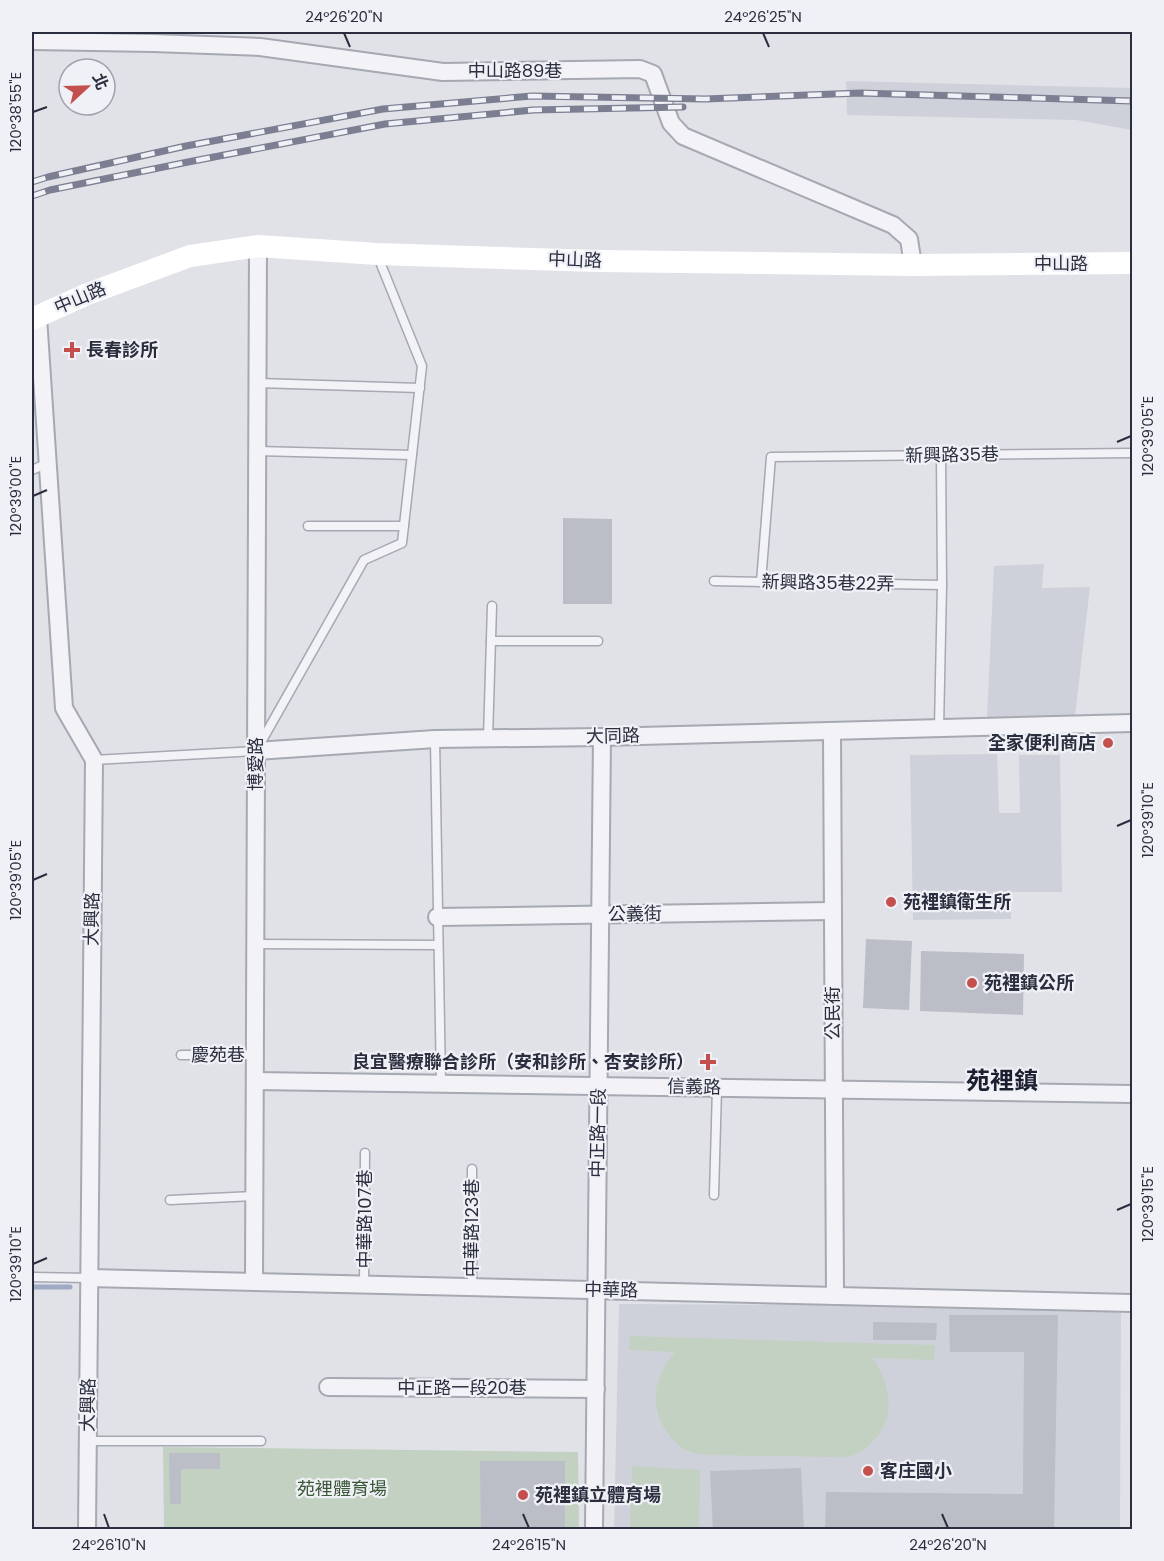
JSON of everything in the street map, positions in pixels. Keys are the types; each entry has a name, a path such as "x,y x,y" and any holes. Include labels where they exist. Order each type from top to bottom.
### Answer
{"street":[{"name":"中山路89巷","path":"32,41 153,37 260,39 443,72 640,69 653,74 671,123 683,136 893,225 909,239 913,265"},
{"name":"中山路","path":"35,318 85,295 190,256 258,246 377,254 599,261 913,265 1132,263"},
{"name":"博愛路","path":"254,1282 258,246"},
{"path":"35,318 48,463 64,708 94,760"},
{"name":"大同路","path":"256,751 488,738 1132,723"},
{"name":"公民街","path":"832,731 835,1296"},
{"name":"中正路一段","path":"594,1530 602,737"},
{"name":"大興路","path":"87,1530 94,760"},
{"name":"公義街","path":"437,917 833,911"},
{"name":"信義路","path":"255,1081 1132,1094"},
{"name":"中華路","path":"89,1278 1132,1303"},
{"name":"中正路一段20巷","path":"328,1388 596,1389"}],"lane":[{"path":"256,751 364,560 402,543 422,366 377,254"},
{"path":"257,383 420,388"},
{"path":"257,451 412,455"},
{"name":"新興路35巷","path":"760,582 771,457 1132,453"},
{"path":"939,728 942,585 940,455"},
{"path":"32,470 48,463"},
{"path":"308,526 404,526"},
{"name":"新興路35巷22弄","path":"714,581 942,585"},
{"path":"488,738 492,606"},
{"path":"491,641 598,641"},
{"path":"435,740 441,1084"},
{"name":"大同路","path":"94,760 256,751"},
{"path":"255,944 438,945"},
{"name":"慶苑巷","path":"181,1055 255,1055"},
{"path":"714,1195 717,1088"},
{"name":"中華路107巷","path":"364,1285 365,1153"},
{"name":"中華路123巷","path":"472,1169 472,1287"},
{"path":"170,1200 254,1196"},
{"path":"32,1277 89,1278"},
{"path":"87,1441 261,1441"}],"shaded area":[{"path":"846,81 1132,88 1132,130 1076,120 847,115"},
{"path":"1044,564 1042,588 1090,587 1075,716 987,718 994,566"},
{"path":"997,754 999,813 1020,813 1019,755 1060,755 1062,892 1011,892 1011,919 913,920 910,755"},
{"name":"客庄國小","path":"619,1304 1121,1307 1120,1529 614,1530"}],"green space":[{"path":"630,1336 935,1346 934,1360 873,1358 887,1390 888,1413 879,1434 869,1446 857,1454 847,1457 709,1455 686,1450 673,1440 663,1426 657,1410 658,1382 675,1352 629,1350"},
{"name":"苑裡體育場","path":"163,1447 578,1452 579,1529 164,1529"},
{"path":"632,1466 700,1470 699,1529 630,1529"}],"building":[{"path":"563,518 612,519 612,604 563,604"},
{"path":"866,939 912,941 909,1010 863,1008"},
{"name":"苑裡鎮公所","path":"921,951 1024,954 1023,1015 920,1011"},
{"path":"949,1315 1058,1315 1054,1530 825,1529 826,1492 1023,1494 1024,1352 950,1352"},
{"path":"873,1322 937,1323 936,1340 873,1340"},
{"path":"169,1453 220,1453 220,1469 181,1469 181,1504 170,1504"},
{"name":"苑裡鎮立體育場","path":"480,1461 565,1461 565,1530 481,1530"},
{"path":"801,1468 804,1530 713,1530 710,1471"}],"waterway":[{"path":"32,1287 70,1287"}],"railway":[{"path":"32,182 186,146 383,109 532,96 705,99 860,93 1132,101"},
{"path":"32,196 50,190 385,124 533,110 683,107"}],"place":[{"name":"長春診所","path":"72,350"},
{"name":"全家便利商店","path":"1108,743"},
{"name":"苑裡鎮衛生所","path":"891,902"},
{"name":"苑裡鎮公所","path":"972,983"},
{"name":"良宜醫療聯合診所（安和診所、杏安診所）","path":"708,1062"},
{"name":"客庄國小","path":"868,1471"},
{"name":"苑裡鎮立體育場","path":"523,1495"}],"district":[{"name":"苑裡鎮","path":"1002,1081"}]}
